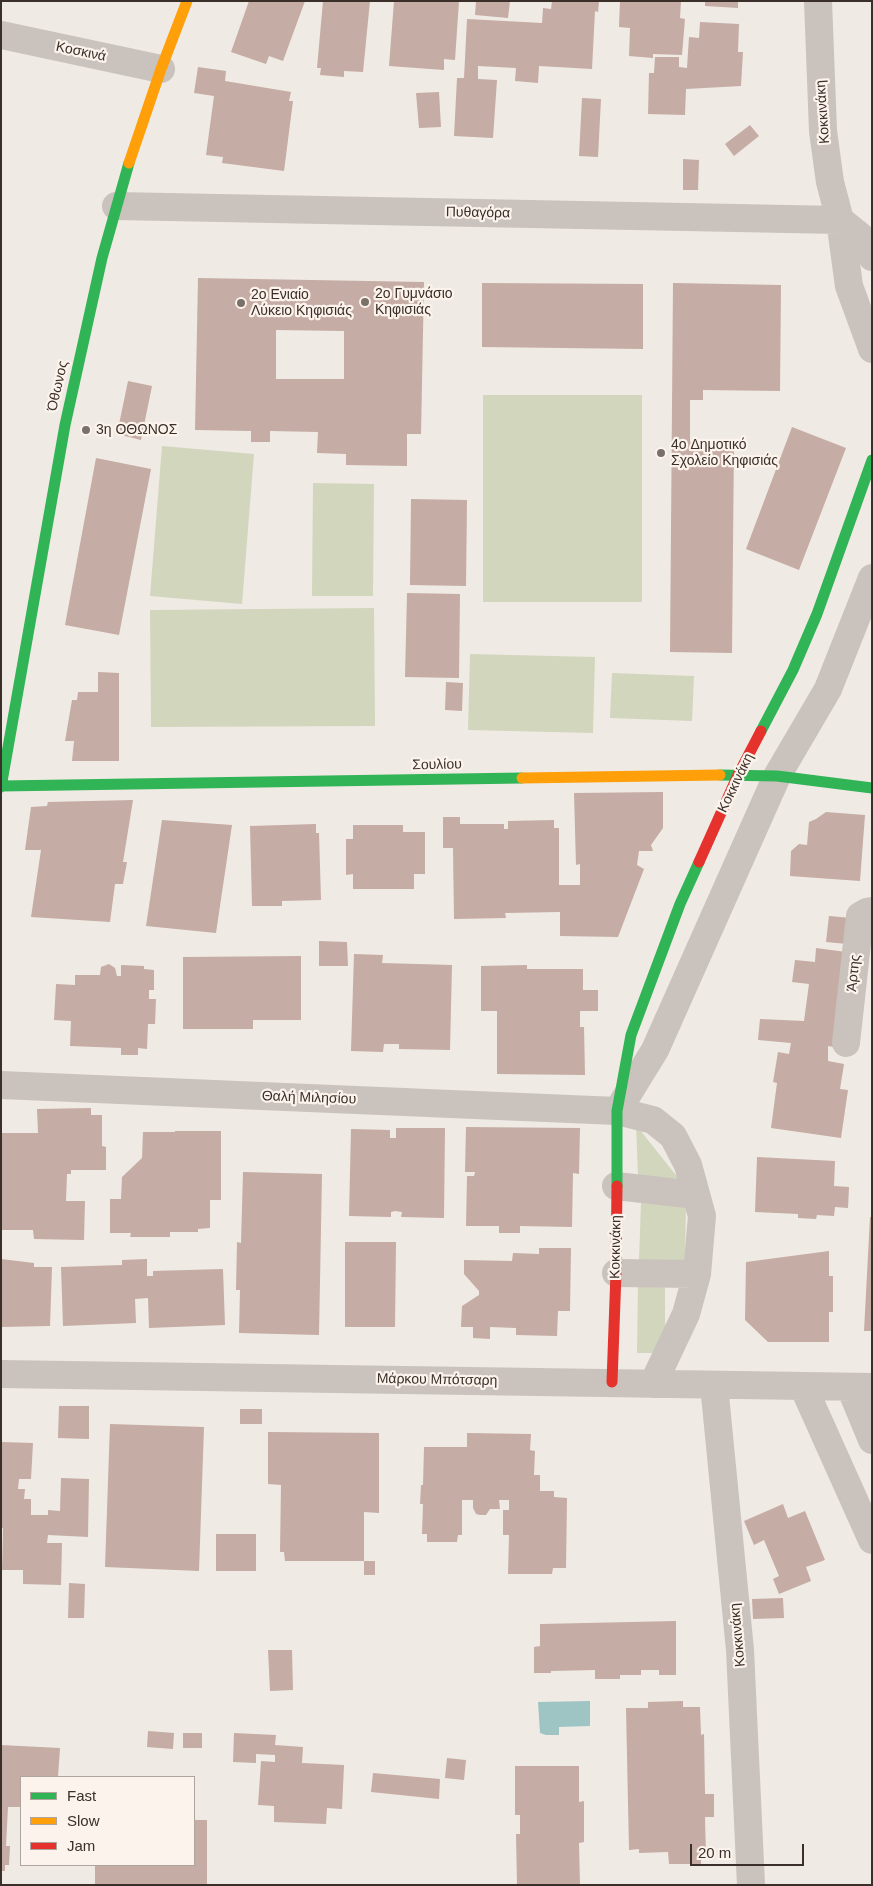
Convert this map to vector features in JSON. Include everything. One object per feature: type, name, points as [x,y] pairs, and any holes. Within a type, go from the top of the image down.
[{"type":"street","name":"Όθωνος","points":[[1,787],[4,748],[64,425],[102,258],[116,206],[161,69],[187,1]]},
{"type":"street","name":"Κοκκινάκη","points":[[818,1],[823,131],[830,182],[840,220],[849,286],[872,349]]},
{"type":"street","name":"Κοσκινά","points":[[1,36],[161,69]]},
{"type":"street","name":"Πυθαγόρα","points":[[116,206],[840,220]]},
{"type":"street","points":[[840,220],[861,237],[872,256]]},
{"type":"street","name":"Κοκκινάκη","points":[[612,1382],[616,1274],[617,1111],[631,1035],[680,904],[738,775],[793,670],[817,614],[872,460]]},
{"type":"street","points":[[617,1111],[655,1050],[777,776],[828,689],[872,578]]},
{"type":"street","name":"Σουλίου","points":[[1,787],[738,775],[777,776],[872,788]]},
{"type":"street","name":"Άρτης","points":[[846,1043],[860,916],[872,911]]},
{"type":"street","name":"Θαλή Μιλησίου","points":[[1,1085],[617,1111],[653,1120],[673,1136],[688,1165],[702,1216],[697,1274],[686,1314],[653,1384]]},
{"type":"street","points":[[616,1186],[696,1195]]},
{"type":"street","points":[[616,1274],[697,1274]]},
{"type":"street","name":"Μάρκου Μπότσαρη","points":[[1,1374],[861,1387]]},
{"type":"street","name":"Κοκκινάκη","points":[[714,1385],[740,1650],[751,1885]]},
{"type":"street","points":[[802,1386],[872,1540]]},
{"type":"street","points":[[861,1387],[872,1440]]},
{"type":"green space","points":[[483,395],[642,395],[642,602],[483,602]]},
{"type":"green space","points":[[162,446],[254,454],[242,604],[150,596]]},
{"type":"green space","points":[[313,483],[374,484],[373,596],[312,596]]},
{"type":"green space","points":[[374,608],[375,726],[151,727],[150,610]]},
{"type":"green space","points":[[470,654],[595,657],[593,733],[468,730]]},
{"type":"green space","points":[[612,673],[694,676],[692,721],[610,718]]},
{"type":"green space","points":[[636,1125],[679,1179],[638,1176]]},
{"type":"green space","points":[[641,1203],[686,1204],[685,1261],[639,1260]]},
{"type":"green space","points":[[638,1284],[665,1284],[665,1353],[637,1353]]},
{"type":"water","points":[[590,1701],[590,1726],[559,1727],[559,1735],[540,1733],[538,1702]]},
{"type":"building","points":[[249,1],[305,1],[283,61],[269,56],[266,64],[231,52]]},
{"type":"building","points":[[323,1],[370,1],[363,72],[344,71],[344,77],[320,75],[321,68],[317,68]]},
{"type":"building","points":[[394,1],[459,1],[455,60],[444,59],[444,70],[389,66]]},
{"type":"building","points":[[476,1],[510,1],[508,18],[475,15]]},
{"type":"building","points":[[552,1],[599,1],[598,12],[595,11],[592,69],[539,66],[538,83],[515,81],[516,68],[478,66],[478,79],[497,80],[493,138],[454,136],[457,78],[464,78],[467,19],[542,23],[543,8],[551,9]]},
{"type":"building","points":[[620,1],[681,1],[680,18],[685,19],[682,55],[653,54],[653,58],[629,56],[630,28],[619,27]]},
{"type":"building","points":[[705,1],[738,1],[738,8],[705,6]]},
{"type":"building","points":[[700,22],[739,24],[738,52],[743,52],[741,86],[686,89],[685,115],[648,114],[649,73],[654,73],[655,57],[679,57],[679,67],[687,68],[689,37],[699,38]]},
{"type":"building","points":[[198,67],[226,71],[225,81],[291,92],[289,101],[293,101],[284,171],[222,163],[223,157],[206,155],[214,96],[194,93]]},
{"type":"building","points":[[439,92],[441,127],[419,128],[416,93]]},
{"type":"building","points":[[582,98],[601,99],[598,157],[579,156]]},
{"type":"building","points":[[750,125],[759,136],[734,156],[725,144]]},
{"type":"building","points":[[683,159],[699,160],[698,190],[683,190]]},
{"type":"building","points":[[198,278],[424,282],[421,434],[407,434],[407,466],[346,465],[346,454],[317,453],[318,432],[270,431],[270,442],[251,442],[251,431],[195,430]],"holes":[[[276,330],[344,331],[344,379],[276,379]]]},
{"type":"building","points":[[482,283],[643,284],[643,349],[482,347]]},
{"type":"building","points":[[673,283],[781,285],[780,391],[703,390],[703,400],[690,400],[690,442],[734,442],[732,653],[670,652]]},
{"type":"building","points":[[128,381],[152,386],[141,440],[117,434]]},
{"type":"building","points":[[792,427],[846,448],[799,570],[746,549]]},
{"type":"building","points":[[96,458],[151,469],[119,635],[65,625]]},
{"type":"building","points":[[411,499],[467,500],[466,586],[410,585]]},
{"type":"building","points":[[407,593],[460,594],[459,678],[405,677]]},
{"type":"building","points":[[98,672],[119,673],[119,761],[72,761],[74,741],[65,741],[72,700],[77,700],[78,692],[98,692]]},
{"type":"building","points":[[446,682],[463,683],[462,711],[445,710]]},
{"type":"building","points":[[663,792],[663,828],[651,845],[653,851],[639,851],[637,865],[644,869],[618,937],[560,936],[560,912],[505,913],[506,918],[454,919],[453,848],[443,848],[443,817],[460,817],[460,824],[504,824],[504,829],[508,829],[508,821],[554,820],[554,828],[559,828],[559,885],[580,885],[580,864],[576,865],[574,793]]},
{"type":"building","points":[[133,800],[123,862],[127,862],[123,884],[115,884],[110,922],[31,917],[41,850],[25,850],[31,807],[47,806],[48,802]]},
{"type":"building","points":[[826,812],[865,815],[860,881],[790,876],[791,851],[799,844],[807,845],[809,822]]},
{"type":"building","points":[[162,820],[232,825],[216,933],[146,926]]},
{"type":"building","points":[[316,824],[316,833],[319,833],[321,900],[282,901],[282,906],[252,906],[250,826]]},
{"type":"building","points":[[353,825],[403,825],[403,832],[425,832],[425,874],[414,874],[414,889],[353,889],[353,874],[346,875],[346,839],[353,839]]},
{"type":"building","points":[[829,916],[851,918],[847,944],[826,942]]},
{"type":"building","points":[[319,941],[347,942],[348,966],[319,966]]},
{"type":"building","points":[[816,948],[846,952],[834,1047],[828,1046],[828,1061],[844,1064],[840,1089],[848,1090],[841,1138],[771,1128],[777,1083],[773,1082],[778,1052],[789,1054],[791,1043],[758,1040],[760,1019],[804,1021],[809,984],[792,982],[795,960],[815,962]]},
{"type":"building","points":[[354,954],[383,955],[382,963],[452,965],[450,1050],[399,1049],[399,1044],[384,1044],[383,1052],[351,1051]]},
{"type":"building","points":[[301,956],[301,1020],[253,1020],[253,1029],[183,1029],[183,957]]},
{"type":"building","points":[[109,964],[115,968],[117,976],[121,976],[121,965],[144,966],[144,969],[154,970],[154,990],[149,990],[149,999],[156,999],[155,1024],[148,1024],[147,1049],[138,1048],[138,1055],[121,1055],[121,1048],[70,1046],[71,1021],[54,1020],[56,984],[75,985],[75,975],[100,975],[101,967]]},
{"type":"building","points":[[527,965],[527,969],[583,969],[583,990],[598,990],[598,1011],[580,1011],[580,1027],[584,1027],[585,1075],[497,1074],[497,1011],[481,1011],[481,966]]},
{"type":"building","points":[[91,1108],[91,1115],[102,1115],[102,1146],[106,1147],[106,1170],[71,1170],[71,1174],[67,1174],[66,1201],[85,1201],[84,1240],[34,1239],[33,1230],[1,1230],[1,1133],[38,1133],[37,1109]]},
{"type":"building","points":[[466,1127],[580,1128],[579,1174],[573,1173],[572,1227],[520,1226],[520,1233],[499,1233],[499,1226],[466,1226],[467,1176],[474,1176],[475,1172],[465,1172]]},
{"type":"building","points":[[396,1128],[445,1128],[444,1218],[401,1217],[402,1212],[395,1211],[391,1212],[391,1217],[349,1216],[351,1129],[390,1130],[390,1138],[396,1138]]},
{"type":"building","points":[[221,1131],[221,1200],[210,1200],[210,1228],[198,1229],[198,1232],[170,1232],[170,1237],[130,1237],[131,1233],[110,1233],[110,1199],[121,1199],[122,1177],[142,1158],[143,1132]]},
{"type":"building","points":[[757,1157],[835,1161],[834,1186],[849,1187],[848,1208],[835,1207],[834,1216],[817,1215],[816,1219],[798,1218],[798,1214],[755,1212]]},
{"type":"building","points":[[243,1172],[322,1174],[319,1335],[239,1333],[240,1290],[236,1290],[237,1242],[241,1243]]},
{"type":"building","points":[[870,1217],[872,1217],[872,1331],[864,1331]]},
{"type":"building","points":[[345,1242],[396,1242],[395,1327],[345,1327]]},
{"type":"building","points":[[539,1248],[571,1248],[570,1311],[558,1311],[557,1336],[516,1335],[516,1328],[490,1327],[490,1339],[473,1338],[473,1327],[461,1327],[462,1306],[479,1295],[479,1291],[464,1274],[464,1260],[512,1261],[513,1253],[539,1254]]},
{"type":"building","points":[[829,1251],[829,1276],[833,1276],[833,1312],[829,1312],[829,1342],[768,1342],[745,1320],[746,1262]]},
{"type":"building","points":[[1,1259],[34,1263],[34,1267],[52,1267],[50,1326],[1,1327]]},
{"type":"building","points":[[147,1259],[147,1276],[153,1276],[153,1271],[223,1269],[225,1325],[149,1328],[148,1298],[135,1299],[136,1323],[63,1326],[61,1267],[122,1265],[122,1260]]},
{"type":"building","points":[[59,1406],[89,1406],[89,1439],[58,1438]]},
{"type":"building","points":[[240,1409],[262,1409],[262,1424],[240,1424]]},
{"type":"building","points":[[110,1424],[204,1427],[199,1571],[105,1567]]},
{"type":"building","points":[[268,1432],[379,1433],[379,1513],[364,1512],[364,1561],[285,1561],[284,1552],[280,1552],[281,1485],[268,1484]]},
{"type":"building","points":[[467,1433],[531,1434],[530,1450],[535,1451],[534,1475],[540,1475],[540,1491],[554,1491],[554,1497],[567,1498],[566,1568],[553,1568],[552,1574],[508,1574],[509,1535],[503,1535],[503,1510],[509,1510],[509,1500],[499,1500],[500,1509],[490,1509],[486,1515],[480,1515],[476,1514],[473,1508],[473,1500],[462,1500],[462,1535],[458,1535],[457,1542],[427,1542],[427,1534],[422,1534],[423,1504],[420,1504],[421,1485],[423,1485],[424,1447],[467,1447]]},
{"type":"building","points":[[1,1442],[33,1443],[31,1479],[19,1479],[18,1489],[25,1489],[24,1499],[31,1499],[31,1515],[48,1515],[48,1510],[60,1511],[61,1478],[89,1479],[88,1537],[48,1535],[47,1543],[62,1543],[61,1585],[23,1584],[23,1570],[2,1570]]},
{"type":"building","points":[[783,1504],[788,1518],[805,1511],[825,1560],[806,1567],[811,1581],[779,1594],[773,1579],[779,1576],[764,1540],[754,1545],[744,1521]]},
{"type":"building","points":[[216,1534],[256,1534],[256,1571],[216,1571]]},
{"type":"building","points":[[364,1561],[375,1561],[375,1575],[364,1575]]},
{"type":"building","points":[[69,1583],[85,1584],[84,1618],[68,1618]]},
{"type":"building","points":[[783,1598],[784,1618],[753,1619],[752,1599]]},
{"type":"building","points":[[676,1621],[676,1675],[659,1675],[659,1670],[641,1670],[641,1675],[620,1675],[620,1679],[595,1679],[595,1670],[534,1673],[534,1647],[540,1646],[540,1624]]},
{"type":"building","points":[[268,1650],[292,1650],[293,1690],[270,1691]]},
{"type":"building","points":[[683,1701],[683,1707],[700,1707],[701,1735],[704,1734],[705,1794],[714,1794],[714,1817],[705,1817],[706,1858],[701,1858],[701,1864],[669,1864],[668,1852],[639,1853],[639,1849],[629,1850],[626,1708],[648,1708],[648,1702]]},
{"type":"building","points":[[148,1731],[174,1733],[173,1749],[147,1747]]},
{"type":"building","points":[[183,1733],[202,1733],[202,1748],[183,1748]]},
{"type":"building","points":[[234,1733],[276,1735],[275,1745],[303,1747],[302,1763],[344,1765],[342,1809],[327,1808],[326,1824],[274,1822],[274,1806],[258,1805],[261,1761],[275,1762],[275,1755],[256,1754],[256,1763],[233,1762]]},
{"type":"building","points":[[1,1745],[60,1748],[58,1776],[20,1776],[20,1807],[8,1807],[6,1846],[10,1846],[9,1865],[5,1865],[5,1871],[1,1871]]},
{"type":"building","points":[[447,1758],[466,1760],[464,1780],[445,1778]]},
{"type":"building","points":[[515,1766],[579,1766],[579,1802],[584,1801],[584,1842],[579,1843],[580,1885],[517,1885],[516,1834],[520,1834],[520,1815],[515,1815]]},
{"type":"building","points":[[373,1773],[440,1779],[439,1799],[371,1792]]},
{"type":"building","points":[[195,1820],[207,1820],[207,1885],[95,1885],[95,1866],[195,1866]]},
{"type":"traffic: fast","points":[[1,787],[65,425],[102,258],[129,163]]},
{"type":"traffic: fast","points":[[761,731],[793,670],[817,614],[872,460]]},
{"type":"traffic: fast","points":[[720,775],[777,776],[872,788]]},
{"type":"traffic: fast","points":[[1,786],[522,778]]},
{"type":"traffic: fast","points":[[617,1186],[617,1111],[631,1035],[680,904],[699,862]]},
{"type":"traffic: slow","points":[[129,163],[161,69],[187,1]]},
{"type":"traffic: slow","points":[[522,778],[720,775]]},
{"type":"traffic: jam","points":[[699,862],[738,775],[761,731]]},
{"type":"traffic: jam","points":[[612,1382],[617,1186]]},
{"type":"place","name":"2ο Γυμνάσιο Κηφισιάς","points":[[365,302]]},
{"type":"place","name":"2ο Ενιαίο Λύκειο Κηφισιάς","points":[[241,303]]},
{"type":"place","name":"3η ΟΘΩΝΟΣ","points":[[86,430]]},
{"type":"place","name":"4ο Δημοτικό Σχολείο Κηφισιάς","points":[[661,453]]}]
